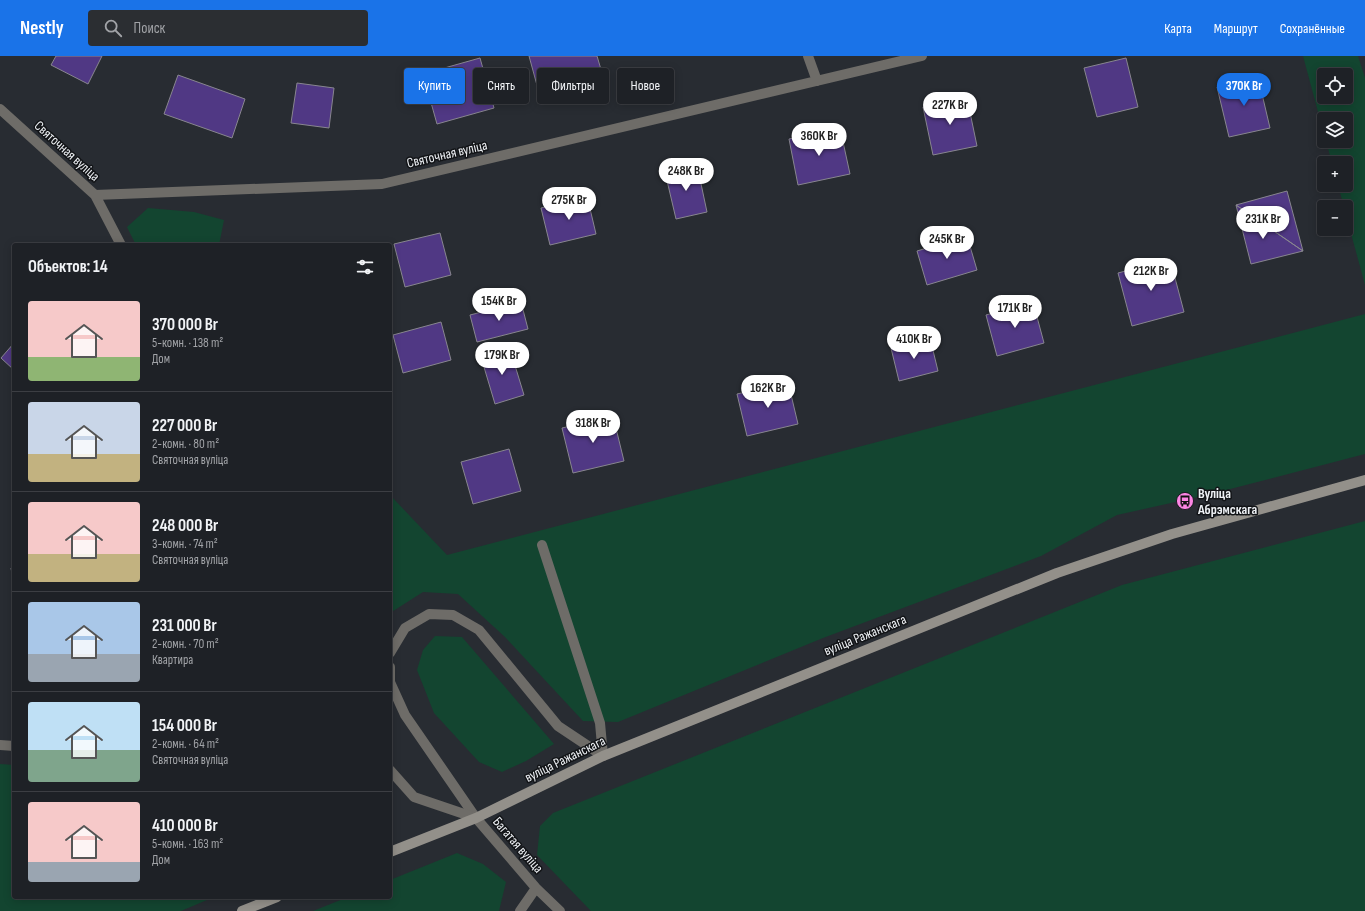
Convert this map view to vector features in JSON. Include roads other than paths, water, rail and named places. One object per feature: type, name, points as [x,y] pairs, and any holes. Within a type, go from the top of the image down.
[{"type":"street","points":[[808,56],[816,82]]},
{"type":"street","name":"Святочная вуліца","points":[[0,109],[95,195],[382,184],[922,56]]},
{"type":"street","points":[[95,195],[120,243]]},
{"type":"street","name":"вуліца Ражанскага","points":[[392,851],[476,818],[603,756],[1057,573],[1172,534],[1365,480]]},
{"type":"street","points":[[542,545],[600,723],[603,756]]},
{"type":"street","points":[[392,650],[405,628],[429,614],[453,615],[479,630],[558,726],[603,756]]},
{"type":"street","points":[[392,686],[405,715],[476,818]]},
{"type":"street","points":[[0,746],[12,746]]},
{"type":"street","name":"Багатая вуліца","points":[[392,772],[414,798],[476,818],[536,888],[560,911]]},
{"type":"street","points":[[520,911],[536,888]]},
{"type":"street","points":[[242,911],[272,899]]},
{"type":"place","name":"Вуліца Абрэмскага","points":[[1185,501]]}]
